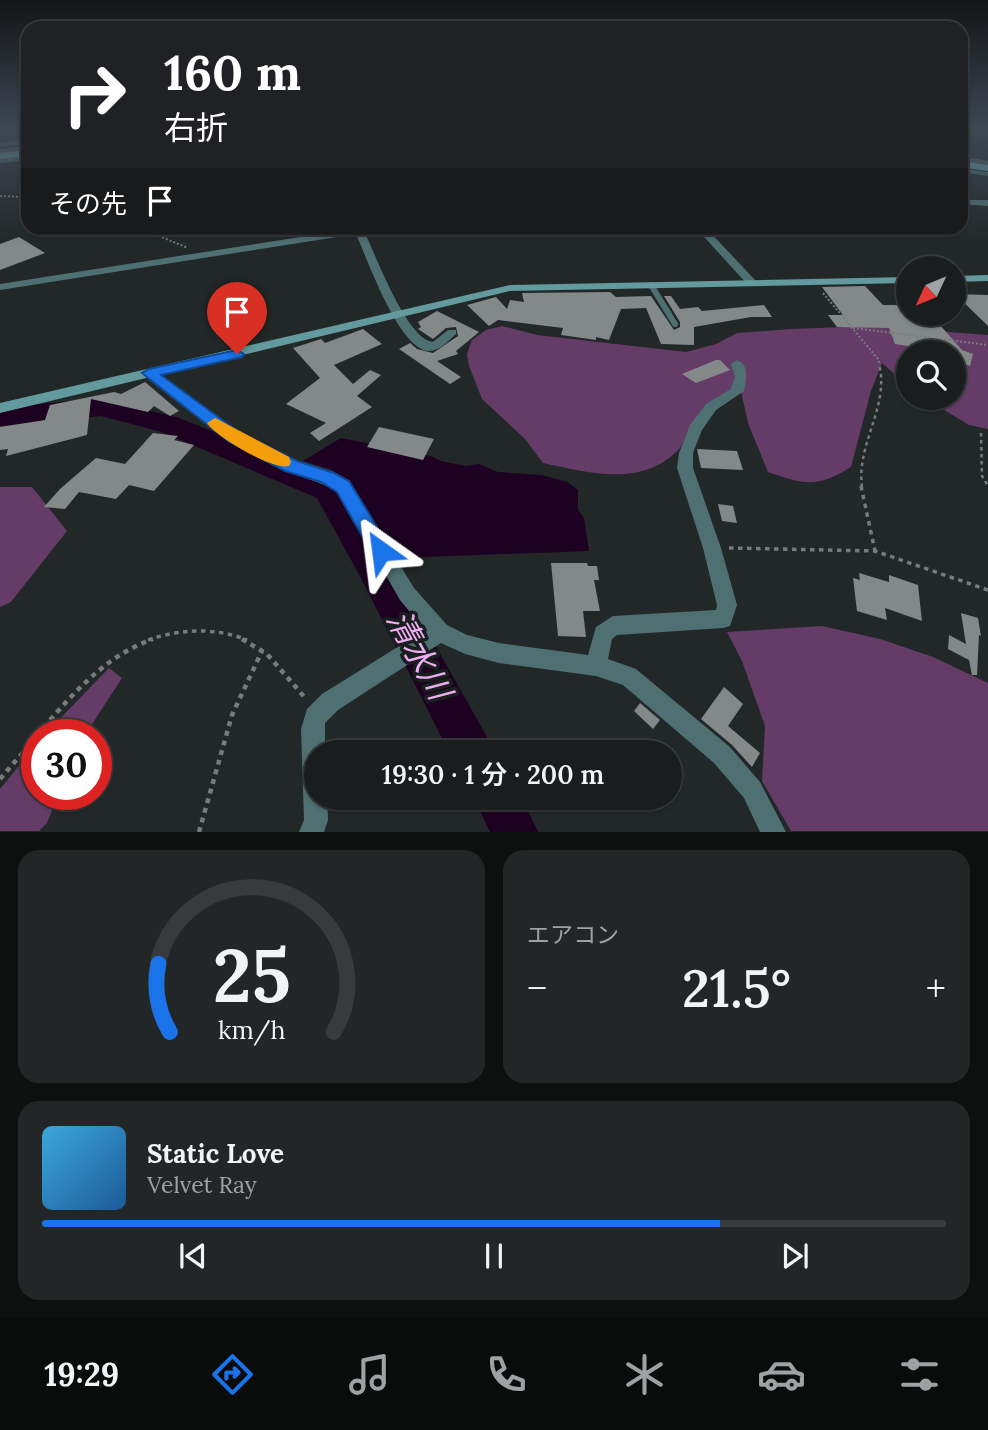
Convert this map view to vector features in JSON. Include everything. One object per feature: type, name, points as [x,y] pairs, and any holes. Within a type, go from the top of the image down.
[{"type":"street","points":[[968,171],[988,174]]},
{"type":"street","points":[[968,202],[988,203]]},
{"type":"street","points":[[0,287],[328,235]]},
{"type":"street","points":[[361,235],[397,313],[412,335],[429,347],[438,345],[452,332]]},
{"type":"street","points":[[707,235],[752,283]]},
{"type":"street","points":[[966,279],[988,278]]},
{"type":"street","points":[[0,408],[510,288],[896,280]]},
{"type":"street","points":[[596,666],[603,634],[613,626],[723,619],[727,605],[712,548],[685,468],[686,453],[695,429],[711,407],[737,391],[741,376],[737,364]]},
{"type":"street","points":[[149,373],[234,437],[291,466],[328,477],[343,486],[407,594],[440,632],[465,644],[499,653],[596,666],[629,676],[722,755],[752,790],[774,831]]},
{"type":"street","points":[[311,831],[316,820],[312,729],[315,717],[330,702],[440,632]]},
{"type":"lane","points":[[651,285],[675,324]]},
{"type":"path","points":[[0,196],[21,197]]},
{"type":"path","points":[[156,235],[203,255]]},
{"type":"path","points":[[813,281],[878,359],[883,369],[877,409],[860,468],[875,551]]},
{"type":"path","points":[[853,328],[884,330],[937,341],[988,345]]},
{"type":"path","points":[[981,433],[982,476],[988,486]]},
{"type":"path","points":[[712,548],[875,551],[988,590]]},
{"type":"path","points":[[52,719],[87,680],[123,652],[153,639],[191,632],[222,632],[252,643],[279,665],[320,712]]},
{"type":"path","points":[[199,831],[232,718],[248,673],[262,652]]},
{"type":"path","points":[[0,779],[21,754]]},
{"type":"shaded area","points":[[502,326],[537,335],[686,352],[716,344],[737,333],[791,329],[870,326],[988,335],[988,429],[969,425],[944,410],[966,410],[966,340],[896,340],[896,375],[882,363],[871,391],[851,467],[829,478],[802,482],[768,472],[748,423],[741,391],[696,420],[680,448],[666,461],[650,469],[615,474],[561,467],[543,463],[525,439],[482,399],[467,354],[472,340],[486,330]]},
{"type":"shaded area","points":[[341,438],[431,456],[465,466],[479,464],[498,472],[542,475],[567,482],[578,490],[578,510],[584,518],[589,551],[396,558],[349,482],[332,470],[303,461]]},
{"type":"shaded area","points":[[0,487],[32,487],[67,531],[11,602],[0,607]]},
{"type":"shaded area","points":[[822,626],[880,639],[933,657],[988,683],[988,831],[791,831],[762,781],[765,726],[742,661],[727,632]]},
{"type":"shaded area","points":[[109,668],[122,678],[95,719],[60,719]]},
{"type":"shaded area","points":[[21,763],[21,810],[52,810],[47,823],[39,831],[0,831],[0,789]]},
{"type":"building","points":[[19,237],[45,253],[0,270],[0,244]]},
{"type":"building","points":[[865,286],[883,305],[896,305],[896,326],[941,326],[953,340],[896,340],[896,344],[889,328],[837,327],[828,315],[843,315],[822,287]]},
{"type":"building","points":[[610,292],[616,297],[651,296],[674,330],[680,327],[680,322],[664,296],[671,296],[680,309],[698,307],[702,311],[764,305],[772,317],[751,317],[694,327],[694,345],[661,344],[646,308],[621,309],[609,340],[596,337],[596,340],[561,335],[563,328],[498,320],[489,326],[467,305],[496,297],[507,309],[510,300],[524,302],[522,293]]},
{"type":"building","points":[[966,294],[988,295],[988,326],[966,305]]},
{"type":"building","points":[[437,311],[479,332],[456,351],[458,354],[437,361],[461,377],[450,384],[399,349],[410,343],[417,349],[433,353],[458,336],[456,327],[446,328],[433,339],[418,329],[421,327],[418,322]]},
{"type":"building","points":[[363,329],[382,344],[334,365],[353,384],[370,370],[381,375],[357,396],[372,407],[319,441],[310,433],[326,423],[286,404],[320,378],[293,348],[321,339],[325,343]]},
{"type":"building","points":[[966,351],[973,354],[970,366],[966,364]]},
{"type":"building","points":[[720,360],[730,370],[696,383],[682,374]]},
{"type":"building","points":[[145,382],[179,411],[170,416],[154,406],[148,412],[91,399],[87,435],[6,456],[8,449],[0,450],[0,427],[45,420],[50,405],[114,392],[121,394]]},
{"type":"building","points":[[379,427],[434,439],[423,460],[367,447]]},
{"type":"building","points":[[153,433],[178,436],[174,440],[194,445],[154,491],[129,485],[116,499],[79,492],[65,509],[44,507],[60,489],[96,458],[125,464]]},
{"type":"building","points":[[697,449],[737,451],[743,470],[701,468]]},
{"type":"building","points":[[718,504],[733,506],[737,523],[722,521]]},
{"type":"building","points":[[551,563],[587,563],[588,566],[597,566],[599,580],[594,580],[600,611],[583,611],[586,637],[558,636]]},
{"type":"building","points":[[859,573],[889,582],[889,575],[918,585],[922,621],[885,608],[887,620],[857,611],[853,578],[860,580]]},
{"type":"building","points":[[961,613],[978,618],[981,636],[979,635],[977,675],[972,675],[969,660],[948,649],[949,635],[966,644]]},
{"type":"building","points":[[724,687],[743,704],[728,726],[760,753],[752,767],[732,745],[701,719]]},
{"type":"building","points":[[640,703],[660,720],[653,729],[634,711]]},
{"type":"waterway","name":"清水川","points":[[0,417],[101,407],[170,425],[328,490],[373,567],[466,740]]},
{"type":"waterway","name":"清水川","points":[[503,810],[515,832]]},
{"type":"slow traffic","points":[[215,423],[234,437],[283,462]]},
{"type":"route","points":[[237,354],[149,373],[234,437],[291,466],[328,477],[343,486],[381,551]]}]
